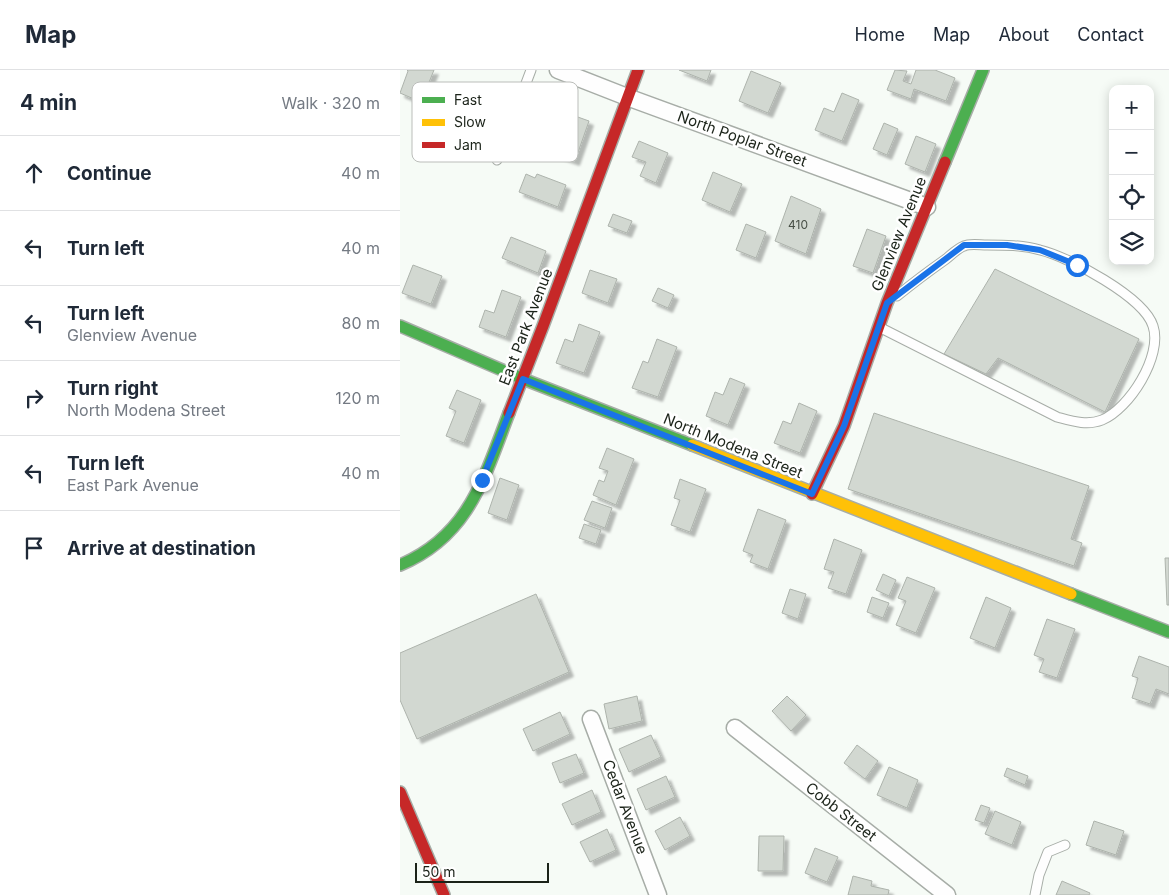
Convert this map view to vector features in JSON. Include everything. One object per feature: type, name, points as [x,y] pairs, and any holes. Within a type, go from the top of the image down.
[{"type":"street","name":"North Poplar Street","points":[[558,70],[927,206]]},
{"type":"street","name":"East Park Avenue","points":[[400,565],[432,549],[453,529],[469,505],[482,480],[523,379],[638,70]]},
{"type":"street","name":"Glenview Avenue","points":[[812,494],[844,426],[887,303],[982,70]]},
{"type":"street","name":"North Modena Street","points":[[400,326],[523,379],[812,494],[1169,632]]},
{"type":"street","name":"Cedar Avenue","points":[[591,719],[658,895]]},
{"type":"street","name":"Cobb Street","points":[[735,728],[947,895]]},
{"type":"street","points":[[400,792],[444,895]]},
{"type":"lane","points":[[526,82],[531,70]]},
{"type":"lane","points":[[878,327],[1057,417],[1082,423],[1102,420],[1126,404],[1150,362],[1156,340],[1148,314],[1132,298],[1077,265],[1040,250],[1007,245],[964,245],[887,303]]},
{"type":"lane","points":[[1035,895],[1039,875],[1048,852],[1065,845]]},
{"type":"building","points":[[434,70],[429,82],[412,82],[412,98],[400,93],[408,71]]},
{"type":"building","points":[[679,70],[711,70],[707,81]]},
{"type":"building","points":[[895,70],[907,71],[903,81],[911,84],[916,70],[935,70],[955,78],[946,101],[914,89],[911,99],[887,90]]},
{"type":"building","points":[[751,71],[781,83],[768,113],[739,101]]},
{"type":"building","points":[[842,93],[859,100],[842,141],[815,130],[824,108],[834,112]]},
{"type":"building","points":[[578,117],[589,121],[578,152]]},
{"type":"building","points":[[884,123],[898,129],[887,155],[873,149]]},
{"type":"building","points":[[916,136],[936,144],[925,172],[905,164]]},
{"type":"building","points":[[639,141],[668,153],[656,183],[640,176],[646,162],[632,157]]},
{"type":"building","points":[[713,172],[742,184],[730,212],[702,200]]},
{"type":"building","points":[[526,174],[535,178],[537,174],[566,185],[558,207],[519,192]]},
{"type":"building","points":[[791,196],[821,209],[806,254],[775,241]]},
{"type":"building","points":[[613,214],[632,221],[627,233],[608,226]]},
{"type":"building","points":[[746,224],[766,232],[756,258],[736,250]]},
{"type":"building","points":[[867,229],[886,236],[873,273],[853,266]]},
{"type":"building","points":[[511,237],[546,251],[538,273],[502,258]]},
{"type":"building","points":[[413,265],[442,276],[431,304],[402,293]]},
{"type":"building","points":[[995,269],[1139,339],[1105,412],[998,358],[986,374],[944,354]]},
{"type":"building","points":[[590,270],[617,279],[608,303],[582,293]]},
{"type":"building","points":[[658,288],[674,295],[668,308],[652,301]]},
{"type":"building","points":[[502,290],[521,297],[506,337],[479,327],[485,310],[494,313]]},
{"type":"building","points":[[579,324],[600,332],[584,373],[556,363],[565,339],[573,342]]},
{"type":"building","points":[[657,339],[677,347],[658,397],[632,388],[643,361],[648,363]]},
{"type":"building","points":[[730,378],[745,384],[728,425],[706,416],[715,392],[723,395]]},
{"type":"building","points":[[457,390],[481,400],[464,443],[446,436],[456,411],[449,408]]},
{"type":"building","points":[[799,403],[817,411],[800,453],[774,443],[783,421],[791,424]]},
{"type":"building","points":[[874,413],[1089,486],[1071,539],[1082,543],[1074,566],[848,489]]},
{"type":"building","points":[[607,448],[634,459],[616,505],[593,495],[599,480],[604,482],[608,471],[599,468]]},
{"type":"building","points":[[500,478],[519,485],[507,520],[488,513]]},
{"type":"building","points":[[680,479],[706,489],[690,532],[671,525],[680,500],[674,498]]},
{"type":"building","points":[[592,501],[612,508],[605,528],[584,520]]},
{"type":"building","points":[[758,509],[786,520],[768,569],[750,562],[753,555],[743,551]]},
{"type":"building","points":[[584,524],[601,530],[596,544],[579,538]]},
{"type":"building","points":[[834,539],[862,550],[846,594],[828,588],[834,572],[824,569]]},
{"type":"building","points":[[1165,558],[1169,558],[1169,605],[1167,605]]},
{"type":"building","points":[[883,574],[896,580],[889,596],[876,590]]},
{"type":"building","points":[[907,577],[935,588],[916,633],[896,625],[906,601],[898,598]]},
{"type":"building","points":[[790,589],[806,594],[798,619],[782,613]]},
{"type":"building","points":[[536,594],[569,672],[417,739],[400,700],[400,653]]},
{"type":"building","points":[[872,597],[889,603],[883,618],[867,612]]},
{"type":"building","points":[[986,597],[1011,608],[995,648],[970,638]]},
{"type":"building","points":[[1047,619],[1075,629],[1057,678],[1039,672],[1044,659],[1034,655]]},
{"type":"building","points":[[1139,656],[1169,667],[1169,694],[1156,689],[1150,704],[1132,698],[1138,678],[1132,676]]},
{"type":"building","points":[[637,696],[642,721],[609,729],[604,704]]},
{"type":"building","points":[[787,696],[806,715],[791,731],[772,711]]},
{"type":"building","points":[[560,712],[570,734],[533,751],[523,729]]},
{"type":"building","points":[[651,735],[661,757],[629,772],[619,749]]},
{"type":"building","points":[[857,745],[878,761],[865,779],[844,763]]},
{"type":"building","points":[[576,754],[584,773],[560,783],[552,763]]},
{"type":"building","points":[[889,767],[918,780],[907,808],[877,795]]},
{"type":"building","points":[[1007,768],[1028,776],[1025,785],[1004,776]]},
{"type":"building","points":[[666,776],[675,797],[646,810],[637,789]]},
{"type":"building","points":[[592,790],[601,812],[572,825],[562,804]]},
{"type":"building","points":[[981,805],[990,808],[984,823],[975,820]]},
{"type":"building","points":[[995,811],[1021,822],[1012,845],[985,834]]},
{"type":"building","points":[[680,817],[690,836],[665,850],[655,831]]},
{"type":"building","points":[[1094,821],[1124,831],[1116,855],[1086,845]]},
{"type":"building","points":[[607,829],[616,850],[590,862],[580,842]]},
{"type":"building","points":[[759,836],[784,836],[783,871],[758,871]]},
{"type":"building","points":[[815,848],[838,857],[827,882],[805,873]]},
{"type":"building","points":[[853,876],[872,881],[871,886],[889,890],[888,895],[848,895]]},
{"type":"building","points":[[1062,881],[1090,893],[1089,895],[1056,895]]},
{"type":"traffic: fast","points":[[945,162],[983,70]]},
{"type":"traffic: fast","points":[[400,326],[523,379],[692,445]]},
{"type":"traffic: fast","points":[[400,565],[423,553],[443,538],[458,521],[482,482],[509,413]]},
{"type":"traffic: fast","points":[[1071,594],[1169,632]]},
{"type":"traffic: slow","points":[[692,445],[1071,594]]},
{"type":"traffic: jam","points":[[509,413],[638,70]]},
{"type":"traffic: jam","points":[[812,494],[844,426],[887,303],[945,162]]},
{"type":"traffic: jam","points":[[400,792],[444,895]]},
{"type":"route","points":[[482,480],[523,379],[812,494],[844,426],[887,303],[964,245],[1007,245],[1040,250],[1077,265]]}]
